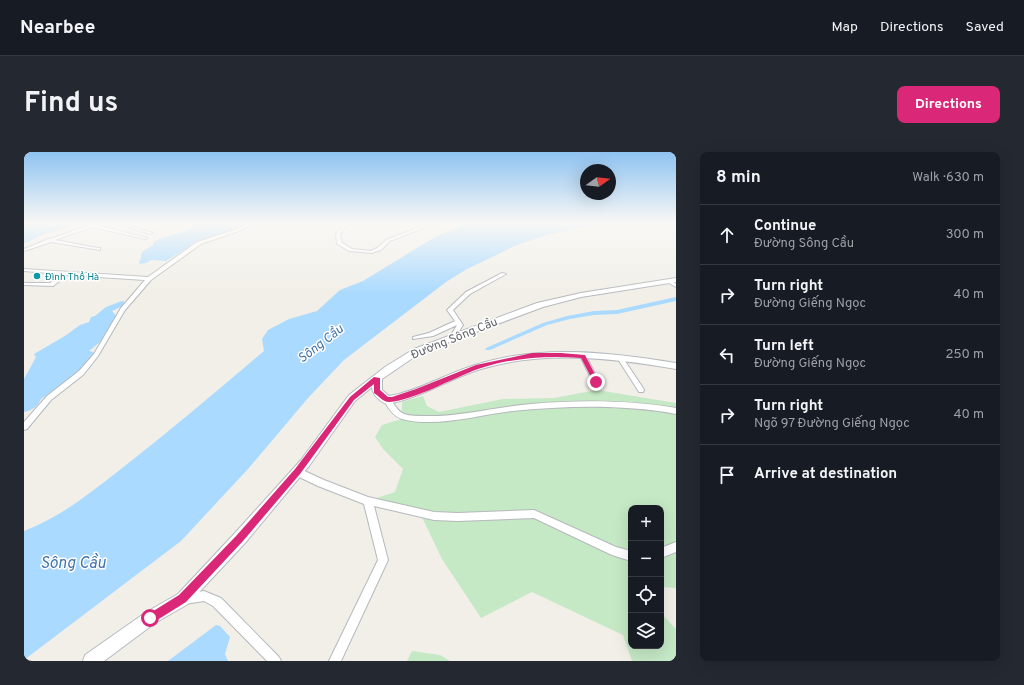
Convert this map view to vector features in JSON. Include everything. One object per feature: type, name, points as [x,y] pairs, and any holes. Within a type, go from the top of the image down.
[{"type":"main road","name":"Đường Sông Cầu","points":[[91,661],[150,618],[183,599],[240,538],[298,472],[352,398],[377,378],[417,351],[540,305],[581,295],[674,282]]},
{"type":"main road","points":[[377,378],[377,391],[387,400],[419,391],[478,367],[512,358],[532,355],[583,356],[676,366]]},
{"type":"street","points":[[86,247],[98,249]]},
{"type":"street","points":[[24,427],[48,398],[81,373],[96,355],[123,309],[149,279],[194,247]]},
{"type":"street","points":[[345,247],[351,250],[366,252],[379,249],[381,247]]},
{"type":"street","points":[[24,270],[149,279]]},
{"type":"street","points":[[24,284],[51,285],[66,273]]},
{"type":"street","points":[[453,337],[460,325],[450,310],[460,299],[474,289],[504,274]]},
{"type":"street","points":[[415,338],[431,335],[458,322]]},
{"type":"street","points":[[583,356],[596,382]]},
{"type":"street","points":[[621,359],[641,390]]},
{"type":"street","points":[[387,400],[398,414],[404,417],[428,420],[562,404],[643,406],[676,411]]},
{"type":"street","points":[[298,472],[321,483],[368,501],[444,517],[534,514],[615,552],[628,555]]},
{"type":"street","points":[[335,661],[383,560],[368,501]]},
{"type":"street","points":[[664,552],[676,547]]},
{"type":"street","points":[[183,599],[204,596],[217,602],[275,661]]},
{"type":"green space","points":[[597,390],[676,403],[676,588],[664,587],[664,505],[628,505],[628,649],[664,649],[664,616],[676,629],[676,661],[632,661],[623,635],[532,592],[481,618],[442,559],[419,511],[377,498],[395,492],[403,469],[383,449],[375,437],[382,425],[402,419],[402,402],[423,396],[427,406],[439,412],[503,399],[554,398]]},
{"type":"green space","points":[[412,651],[440,655],[450,661],[407,661]]},
{"type":"water","points":[[150,247],[189,247],[166,261],[151,260],[146,263],[139,264],[142,252]]},
{"type":"water","name":"Sông Cầu","points":[[419,247],[513,247],[467,269],[446,282],[344,360],[308,398],[248,469],[181,541],[24,660],[24,531],[50,519],[75,504],[175,426],[264,351],[262,339],[268,330],[289,319],[317,311],[340,290],[363,281]]},
{"type":"water","points":[[124,301],[123,306],[112,311],[116,316],[100,342],[89,351],[94,352],[78,373],[41,399],[34,408],[24,412],[24,379],[36,357],[34,354],[65,336],[80,325],[89,322],[91,317],[95,316],[106,307]]},
{"type":"water","points":[[216,625],[220,626],[230,637],[225,654],[228,661],[168,661]]},
{"type":"waterway","points":[[488,349],[545,324],[569,317],[594,313],[617,312],[676,299]]},
{"type":"place","name":"Đình Thổ Hà","points":[[37,276]]},
{"type":"route","points":[[150,618],[183,599],[240,538],[298,472],[352,398],[377,378],[375,385],[377,391],[387,400],[419,391],[478,367],[512,358],[532,355],[561,354],[583,356],[596,382]]}]
